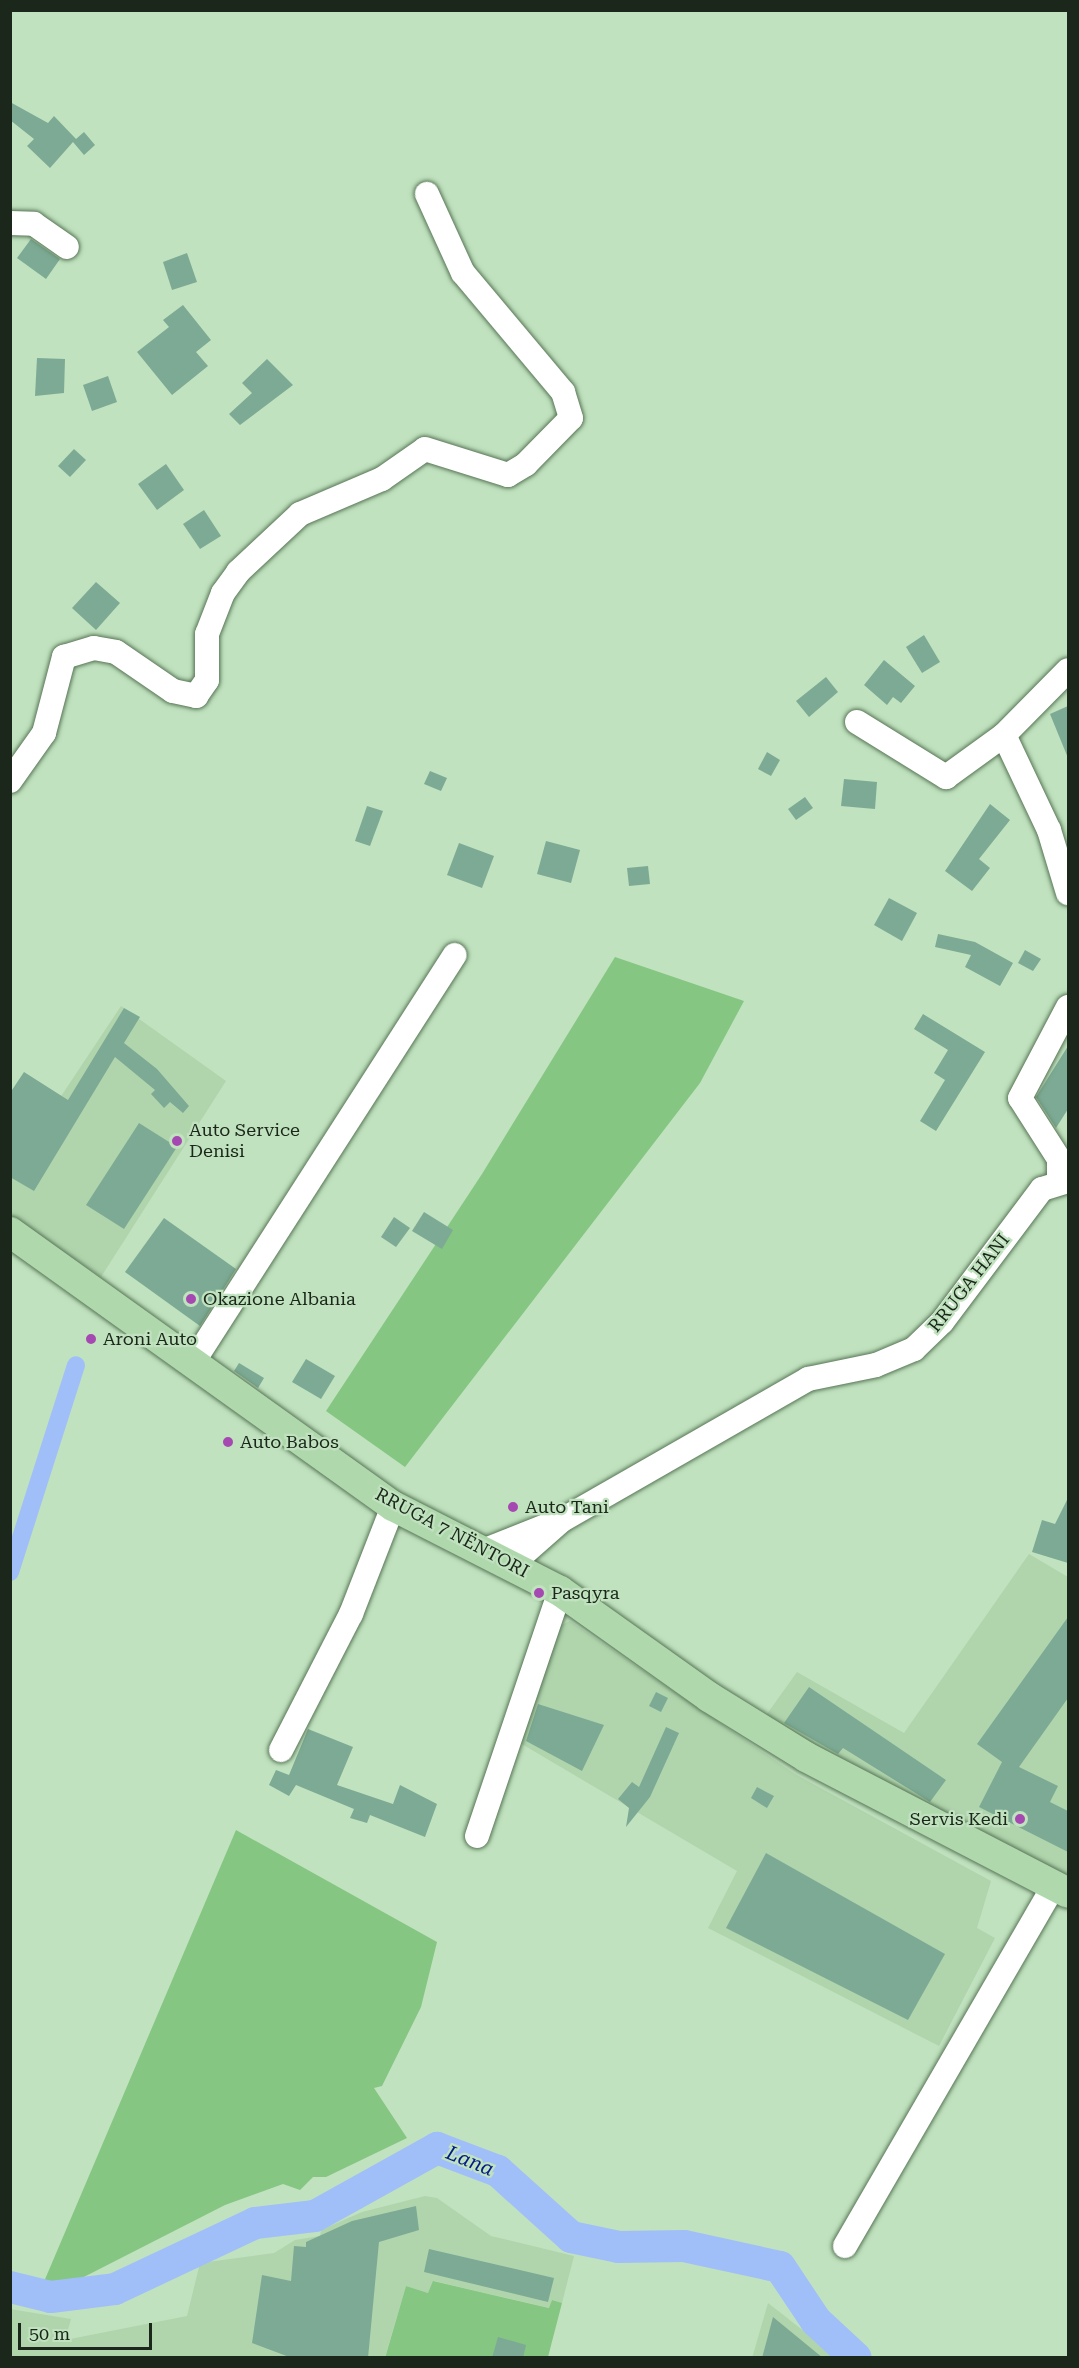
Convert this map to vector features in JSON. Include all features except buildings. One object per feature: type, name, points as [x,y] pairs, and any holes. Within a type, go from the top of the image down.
[{"type":"main road","name":"RRUGA 7 NËNTORI","points":[[10,1232],[393,1506],[560,1591],[746,1721],[1061,1889]]},
{"type":"street","points":[[10,780],[44,733],[64,657],[94,648],[117,651],[173,691],[196,696],[207,680],[207,634],[223,593],[238,572],[300,514],[382,479],[425,449],[508,475],[526,464],[571,418],[563,392],[463,273],[427,194]]},
{"type":"street","points":[[10,222],[34,224],[67,247]]},
{"type":"street","points":[[857,722],[946,777],[1004,735],[1068,670]]},
{"type":"street","points":[[1004,735],[1049,830],[1068,893]]},
{"type":"street","points":[[192,1364],[455,955]]},
{"type":"street","name":"RRUGA HANI","points":[[483,1551],[562,1520],[808,1379],[876,1365],[914,1349],[942,1322],[1029,1204],[1064,1180],[1059,1159],[1020,1098],[1068,1007]]},
{"type":"street","points":[[280,1750],[351,1614],[393,1506]]},
{"type":"street","name":"RRUGA HANI","points":[[511,1565],[562,1520]]},
{"type":"street","points":[[477,1836],[560,1591]]},
{"type":"street","points":[[845,2246],[1061,1889]]},
{"type":"shaded area","points":[[121,1006],[226,1081],[101,1277],[11,1216],[10,1173]]},
{"type":"shaded area","points":[[1029,1554],[1068,1577],[1068,1893],[757,1728],[797,1672],[904,1733]]},
{"type":"shaded area","points":[[570,1621],[795,1774],[991,1881],[977,1928],[995,1938],[939,2046],[708,1928],[737,1871],[520,1743],[559,1626]]},
{"type":"shaded area","points":[[425,2196],[437,2198],[491,2236],[574,2256],[562,2303],[552,2300],[550,2308],[434,2281],[428,2293],[406,2286],[385,2357],[11,2357],[10,2309],[71,2319],[65,2340],[187,2316],[200,2263],[274,2253],[295,2240],[320,2236],[321,2230],[362,2212]]},
{"type":"shaded area","points":[[768,2303],[837,2357],[752,2358]]},
{"type":"green space","points":[[615,957],[744,1001],[700,1083],[405,1467],[326,1411],[482,1174]]},
{"type":"green space","points":[[236,1830],[437,1942],[421,2007],[382,2086],[374,2088],[407,2138],[326,2177],[313,2177],[300,2190],[283,2184],[225,2205],[74,2282],[43,2284]]},
{"type":"green space","points":[[433,2281],[549,2308],[552,2300],[562,2303],[548,2357],[385,2358],[406,2286],[428,2293]]},
{"type":"waterway","points":[[10,1572],[76,1365]]},
{"type":"waterway","name":"Lana","points":[[10,2287],[51,2297],[115,2289],[255,2223],[315,2216],[437,2148],[498,2171],[571,2237],[619,2247],[684,2246],[780,2267],[816,2321],[856,2358]]},
{"type":"place","name":"Auto Service Denisi","points":[[177,1141]]},
{"type":"place","name":"Okazione Albania","points":[[191,1299]]},
{"type":"place","name":"Aroni Auto","points":[[91,1339]]},
{"type":"place","name":"Auto Babos","points":[[228,1442]]},
{"type":"place","name":"Auto Tani","points":[[513,1507]]},
{"type":"place","name":"Pasqyra","points":[[539,1593]]},
{"type":"place","name":"Servis Kedi","points":[[1020,1819]]}]
